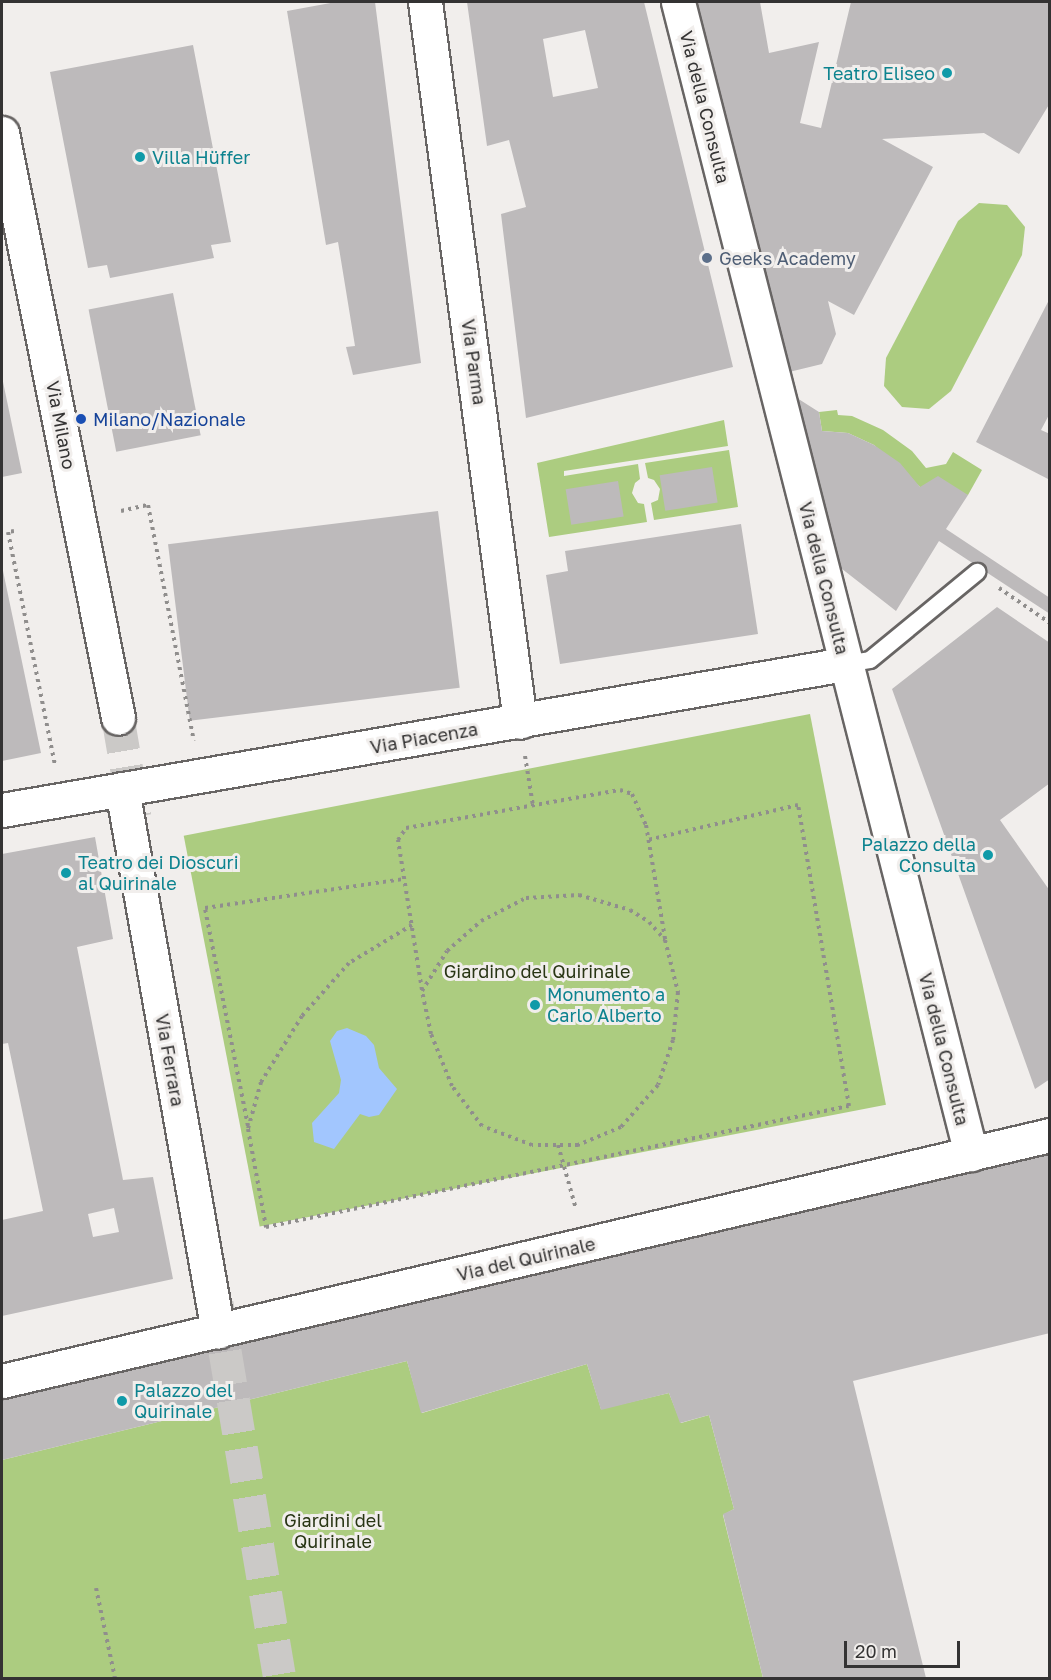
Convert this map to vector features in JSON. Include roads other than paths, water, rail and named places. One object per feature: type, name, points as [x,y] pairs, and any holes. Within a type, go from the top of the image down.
[{"type":"street","name":"Via Parma","points":[[425,2],[520,722]]},
{"type":"street","name":"Via della Consulta","points":[[678,2],[845,664],[924,964],[970,1155]]},
{"type":"street","name":"Via Milano","points":[[2,133],[118,718]]},
{"type":"street","name":"Via Piacenza","points":[[2,810],[845,664]]},
{"type":"street","name":"Via Ferrara","points":[[122,789],[218,1332]]},
{"type":"street","name":"Via del Quirinale","points":[[2,1380],[218,1332],[1050,1135]]},
{"type":"lane","points":[[845,664],[870,660],[977,572]]},
{"type":"water","points":[[347,1028],[366,1036],[374,1045],[379,1068],[397,1089],[379,1115],[369,1117],[360,1114],[334,1149],[314,1142],[312,1123],[339,1093],[341,1080],[330,1041],[337,1031]]},
{"type":"tunnel","points":[[118,718],[135,817]]},
{"type":"tunnel","points":[[217,1303],[280,1678]]},
{"type":"place","name":"Teatro Eliseo","points":[[947,73]]},
{"type":"place","name":"Villa Hüffer","points":[[140,157]]},
{"type":"place","name":"Geeks Academy","points":[[707,258]]},
{"type":"place","name":"Milano/Nazionale","points":[[81,419]]},
{"type":"place","name":"Palazzo della Consulta","points":[[988,855]]},
{"type":"place","name":"Teatro dei Dioscuri al Quirinale","points":[[66,873]]},
{"type":"place","name":"Monumento a Carlo Alberto","points":[[535,1005]]},
{"type":"place","name":"Palazzo del Quirinale","points":[[122,1401]]},
{"type":"park label","name":"Giardino del Quirinale","points":[[537,971]]},
{"type":"park label","name":"Giardini del Quirinale","points":[[333,1531]]}]
